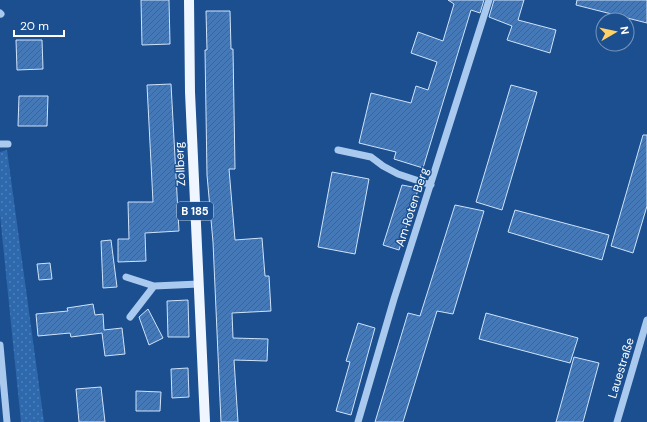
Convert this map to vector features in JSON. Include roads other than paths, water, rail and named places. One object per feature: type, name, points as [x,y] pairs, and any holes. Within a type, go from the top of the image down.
[{"type":"main road","name":"Zollberg","points":[[189,0],[190,92],[205,422]]},
{"type":"street","name":"Am Roten Berg","points":[[358,422],[394,299],[488,0]]},
{"type":"street","points":[[0,144],[8,144]]},
{"type":"street","points":[[338,150],[371,156],[382,166],[398,174],[431,185]]},
{"type":"street","points":[[126,277],[154,286],[199,284]]},
{"type":"street","points":[[130,317],[154,286]]},
{"type":"street","name":"Lauestraße","points":[[617,422],[647,320]]},
{"type":"street","points":[[0,345],[7,422]]}]
